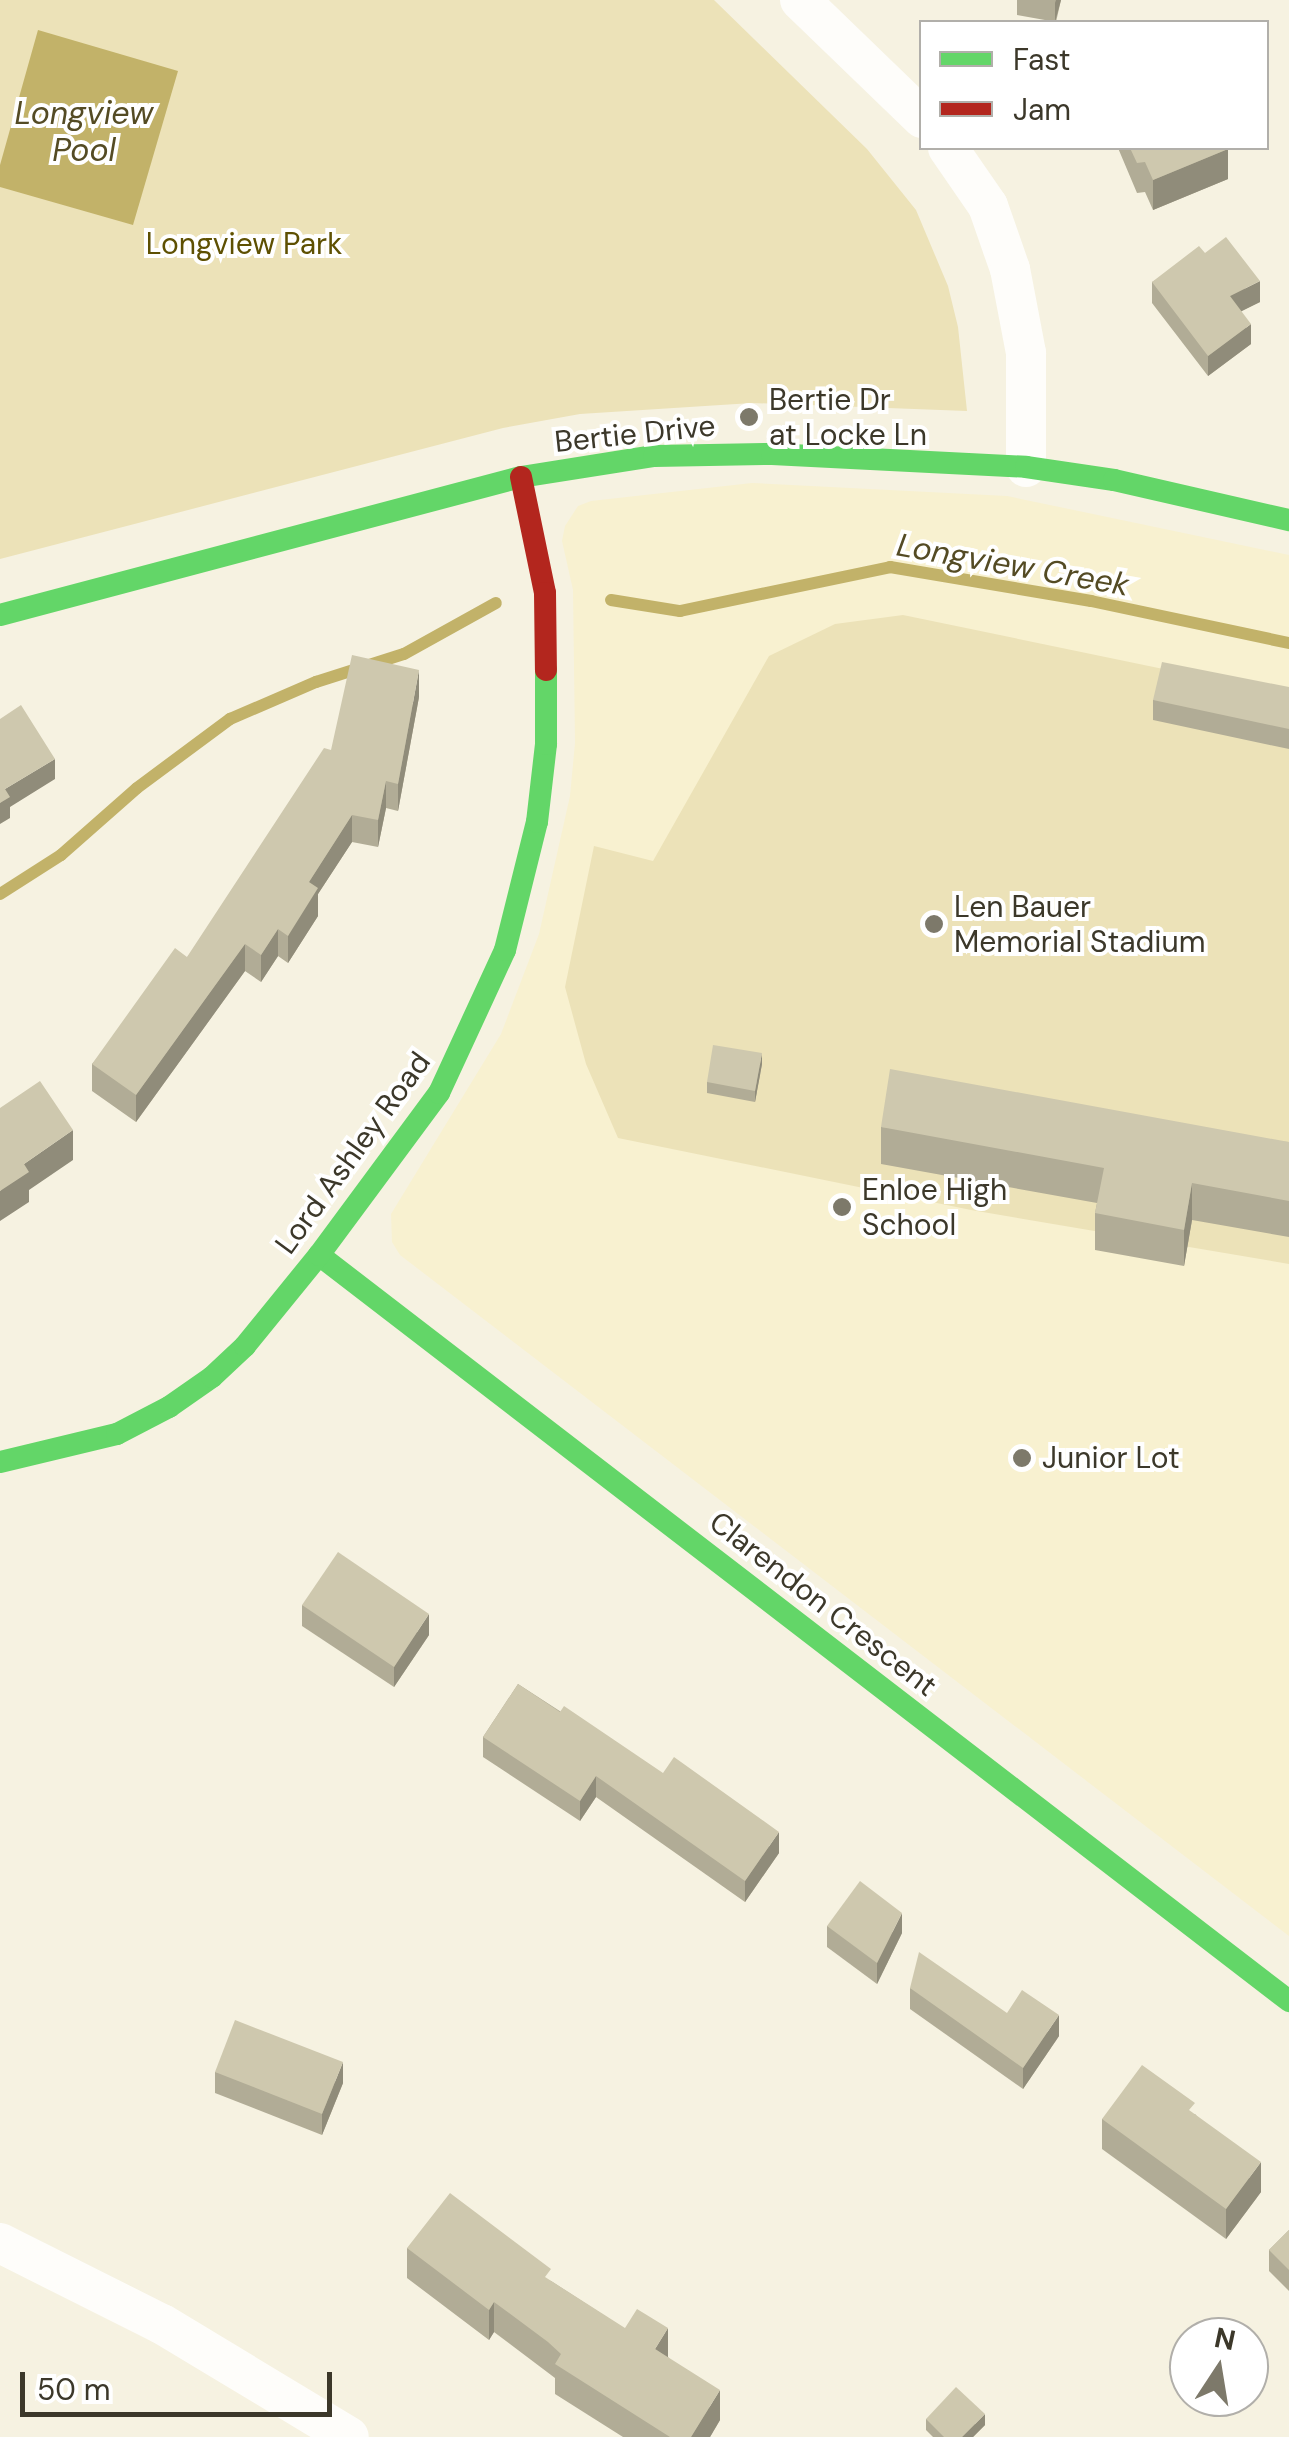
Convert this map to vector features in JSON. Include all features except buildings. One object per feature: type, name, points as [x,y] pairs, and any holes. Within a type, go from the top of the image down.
[{"type":"street","points":[[800,0],[919,115]]},
{"type":"street","points":[[949,150],[988,206],[1010,269],[1026,353],[1026,467]]},
{"type":"street","name":"Bertie Drive","points":[[0,616],[521,477],[654,456],[772,454],[1026,467],[1114,480],[1289,520]]},
{"type":"street","name":"Lord Ashley Road","points":[[0,1462],[116,1434],[169,1407],[245,1346],[319,1255],[440,1093],[482,1009],[524,884],[546,744],[545,592],[521,477]]},
{"type":"street","name":"Clarendon Crescent","points":[[319,1255],[1289,2000]]},
{"type":"street","points":[[0,2243],[162,2324],[349,2437]]},
{"type":"shaded area","name":"Enloe High School","points":[[752,483],[1007,496],[1289,555],[1289,1936],[400,1255],[392,1242],[391,1214],[501,1034],[539,934],[570,796],[575,743],[573,590],[562,541],[565,526],[578,506],[591,501]]},
{"type":"green space","name":"Longview Park","points":[[0,0],[714,0],[867,149],[916,210],[948,286],[958,327],[967,411],[752,403],[580,414],[503,428],[0,559]]},
{"type":"green space","name":"Len Bauer Memorial Stadium","points":[[903,615],[1289,695],[1289,1264],[971,1210],[618,1138],[586,1064],[565,987],[594,846],[653,861],[769,656],[835,624]]},
{"type":"water","name":"Longview Pool","points":[[38,30],[178,71],[133,225],[0,187],[0,165]]},
{"type":"waterway","name":"Longview Creek","points":[[611,600],[680,611],[890,567],[1091,601],[1289,643]]},
{"type":"waterway","points":[[0,894],[61,855],[137,788],[230,719],[316,682],[404,654],[496,603]]},
{"type":"traffic: fast","points":[[0,615],[521,477],[654,456],[772,454],[1026,467],[1114,480],[1289,520]]},
{"type":"traffic: fast","points":[[0,1462],[117,1434],[169,1407],[212,1377],[245,1346],[319,1255],[439,1093],[505,950],[537,822],[546,744],[546,670]]},
{"type":"traffic: fast","points":[[319,1255],[1289,2001]]},
{"type":"traffic: jam","points":[[521,477],[545,593],[546,670]]},
{"type":"place","name":"Bertie Dr at Locke Ln","points":[[749,417]]},
{"type":"place","name":"Len Bauer Memorial Stadium","points":[[934,924]]},
{"type":"place","name":"Enloe High School","points":[[842,1207]]},
{"type":"place","name":"Junior Lot","points":[[1022,1458]]}]
